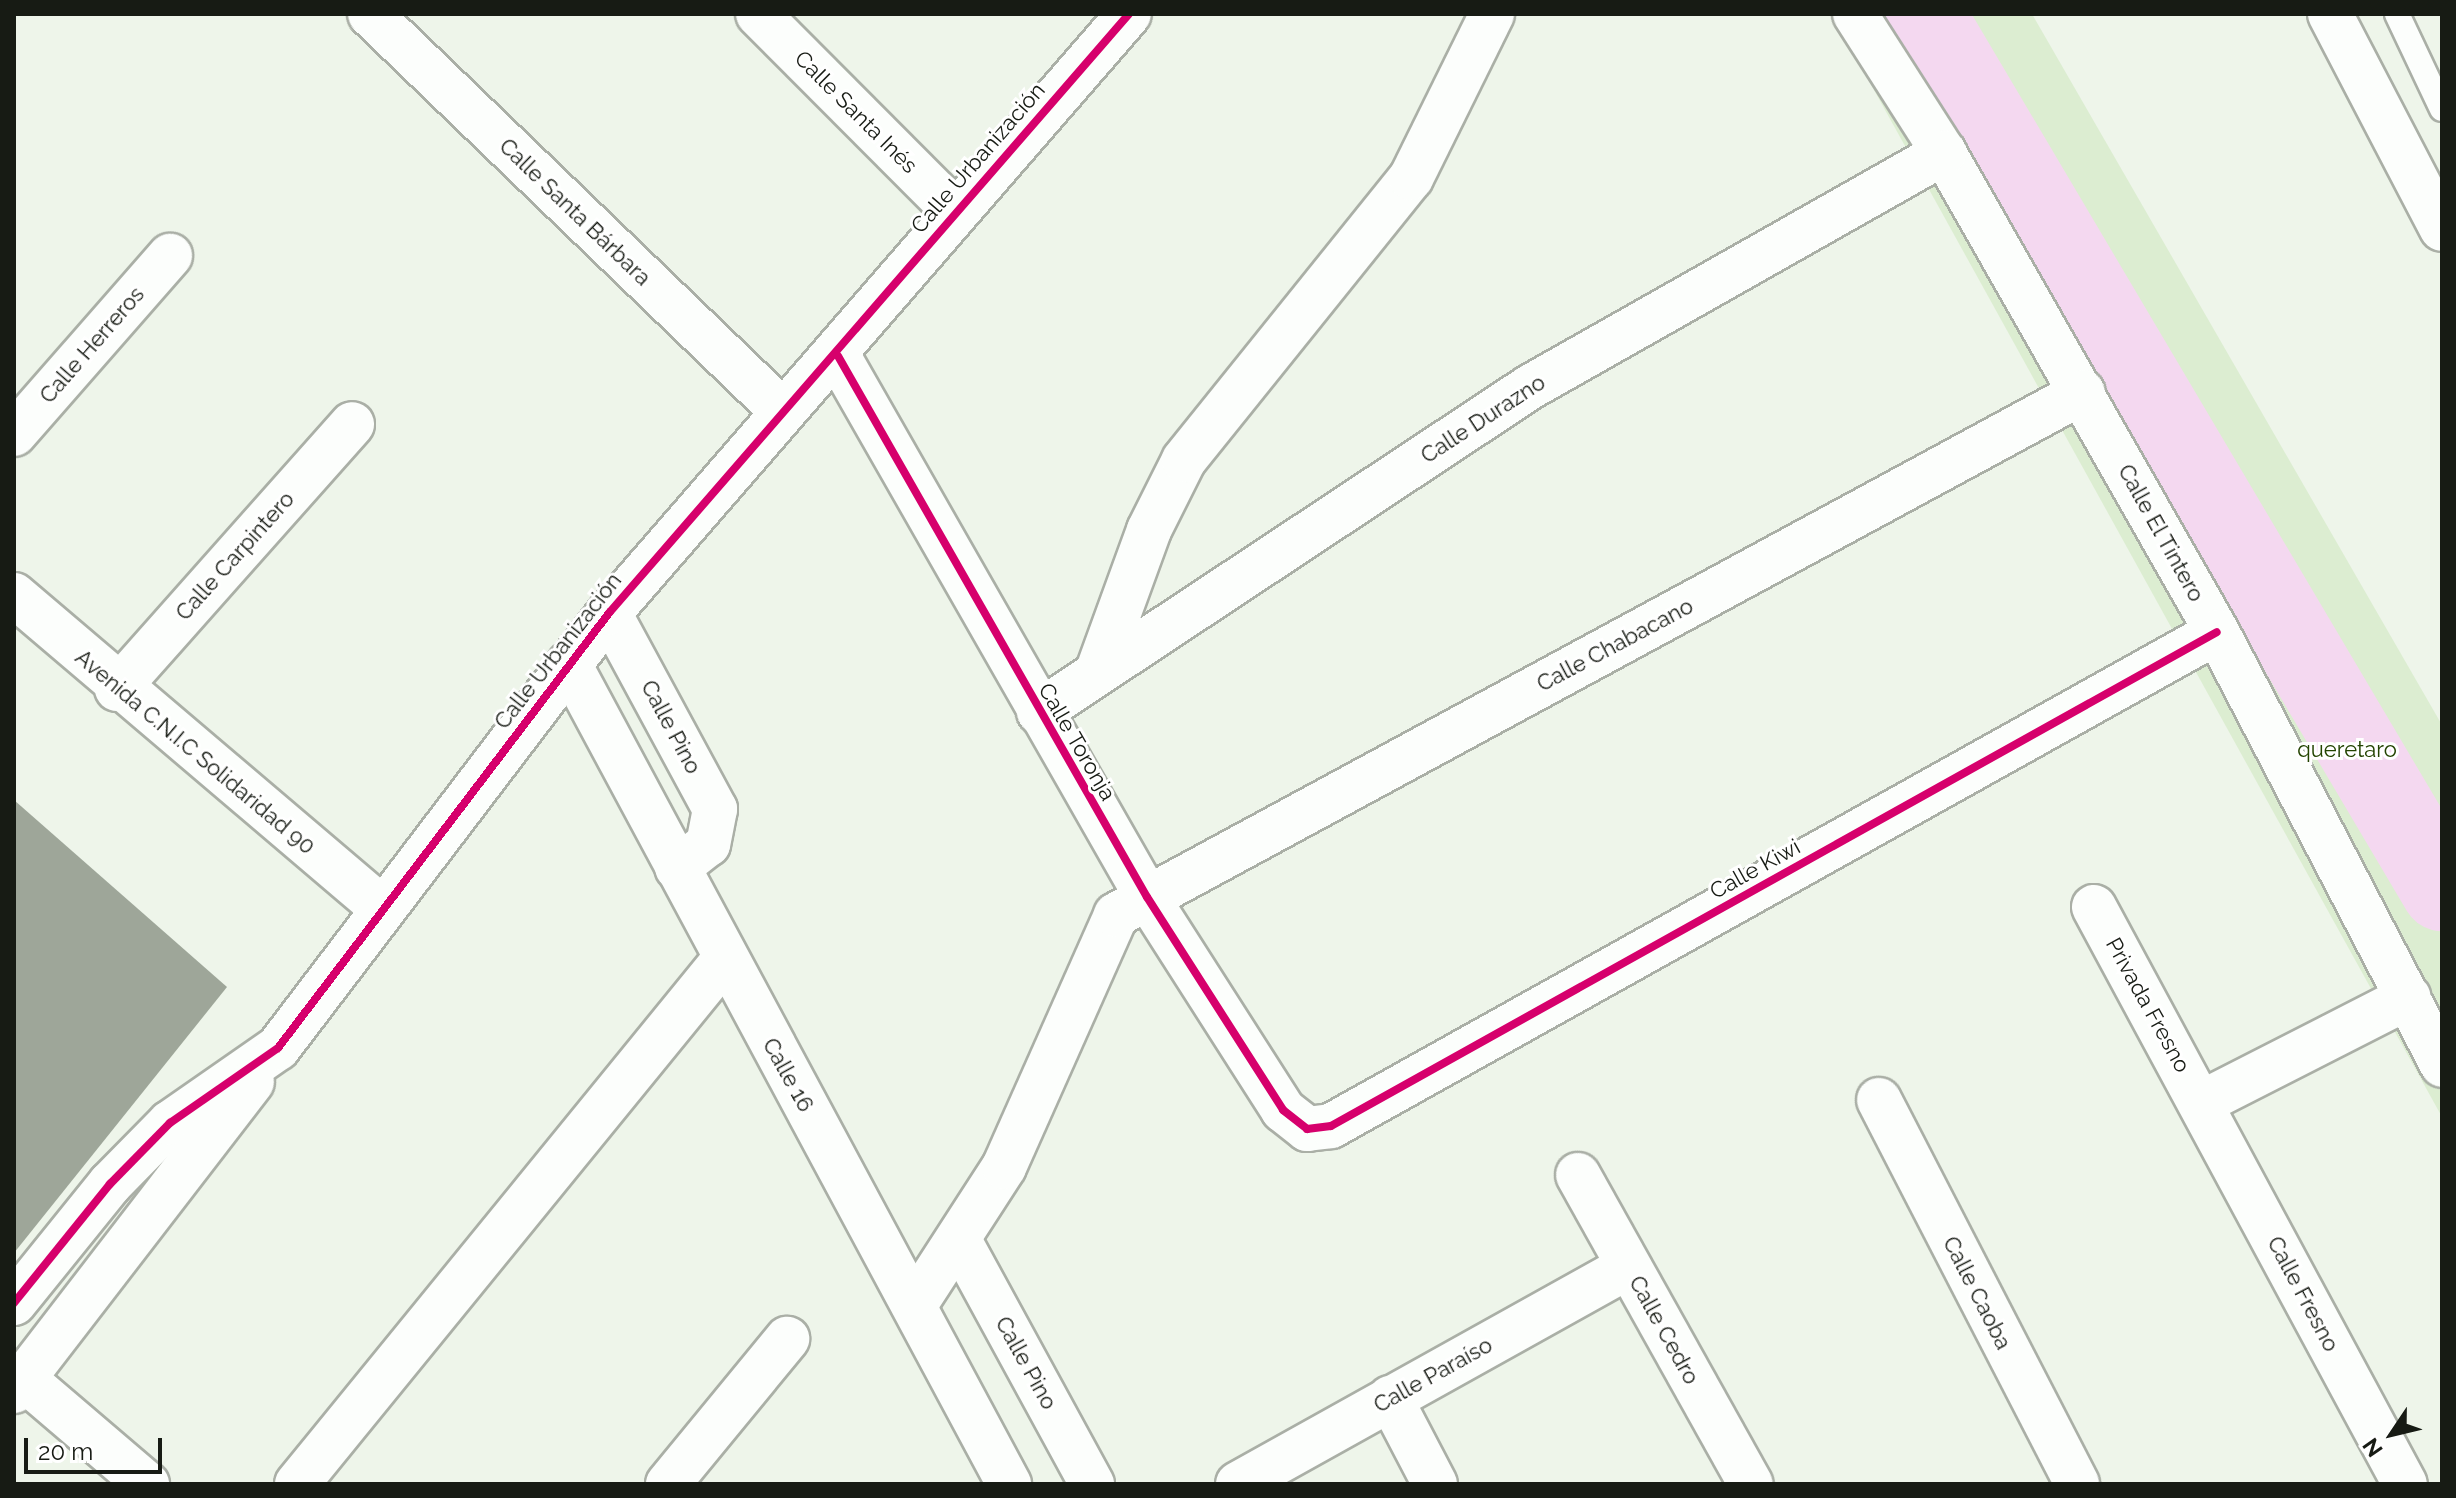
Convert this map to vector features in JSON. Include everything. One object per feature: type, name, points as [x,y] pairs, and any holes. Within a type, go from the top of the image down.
[{"type":"street","name":"Calle Santa Bárbara","points":[[370,14],[780,409]]},
{"type":"street","name":"Calle Santa Inés","points":[[758,14],[953,210]]},
{"type":"street","name":"Calle Urbanización","points":[[14,1303],[49,1256],[170,1123],[278,1048],[379,906],[609,613],[780,409],[838,356],[953,210],[1129,14]]},
{"type":"street","points":[[1097,673],[1149,530],[1184,460],[1411,178],[1492,14]]},
{"type":"street","name":"Calle El Tintero","points":[[1855,14],[1944,153],[2083,392],[2217,632],[2442,1065]]},
{"type":"street","points":[[2330,14],[2442,229]]},
{"type":"street","name":"Calle Durazno","points":[[1039,712],[1530,387],[1944,153]]},
{"type":"street","name":"Calle Herreros","points":[[14,434],[170,256]]},
{"type":"street","name":"Calle Toronja","points":[[838,356],[1147,897],[1283,1110],[1307,1129]]},
{"type":"street","name":"Calle Chabacano","points":[[916,1303],[960,1242],[1004,1167],[1102,933],[1147,897],[2083,392]]},
{"type":"street","name":"Calle Carpintero","points":[[117,689],[352,424]]},
{"type":"street","name":"Avenida C.N.I.C Solidaridad 90","points":[[14,595],[117,689],[379,906]]},
{"type":"street","name":"Calle Pino","points":[[609,613],[715,809],[692,856]]},
{"type":"street","name":"Calle Kiwi","points":[[1307,1129],[1331,1126],[2217,632]]},
{"type":"street","name":"Calle 16","points":[[569,664],[692,856],[724,960],[916,1303],[1009,1484]]},
{"type":"street","name":"Privada Fresno","points":[[2094,907],[2201,1103]]},
{"type":"street","points":[[297,1484],[724,960]]},
{"type":"street","points":[[2201,1103],[2409,997]]},
{"type":"street","points":[[147,1484],[19,1385],[278,1048]]},
{"type":"street","name":"Calle Caoba","points":[[1879,1100],[2077,1484]]},
{"type":"street","name":"Calle Fresno","points":[[2201,1103],[2405,1484]]},
{"type":"street","name":"Calle Cedro","points":[[1578,1175],[1751,1484]]},
{"type":"street","name":"Calle Pino","points":[[960,1242],[1092,1484]]},
{"type":"street","points":[[49,1256],[92,1291]]},
{"type":"street","name":"Calle Paraíso","points":[[1238,1484],[1628,1267]]},
{"type":"street","points":[[668,1484],[787,1339]]},
{"type":"street","points":[[1390,1398],[1435,1484]]},
{"type":"lane","points":[[2397,14],[2442,109]]},
{"type":"green space","name":"queretaro","points":[[1832,14],[2032,14],[2442,725],[2442,1117]]},
{"type":"building","points":[[14,800],[227,987],[14,1253]]},
{"type":"waterway","points":[[1924,14],[2442,890]]},
{"type":"cycle path","points":[[14,1303],[110,1184],[170,1123],[278,1048],[609,613],[1129,14]]},
{"type":"cycle path","points":[[838,356],[1147,897],[1283,1110],[1307,1129],[1331,1126],[2217,632]]}]
